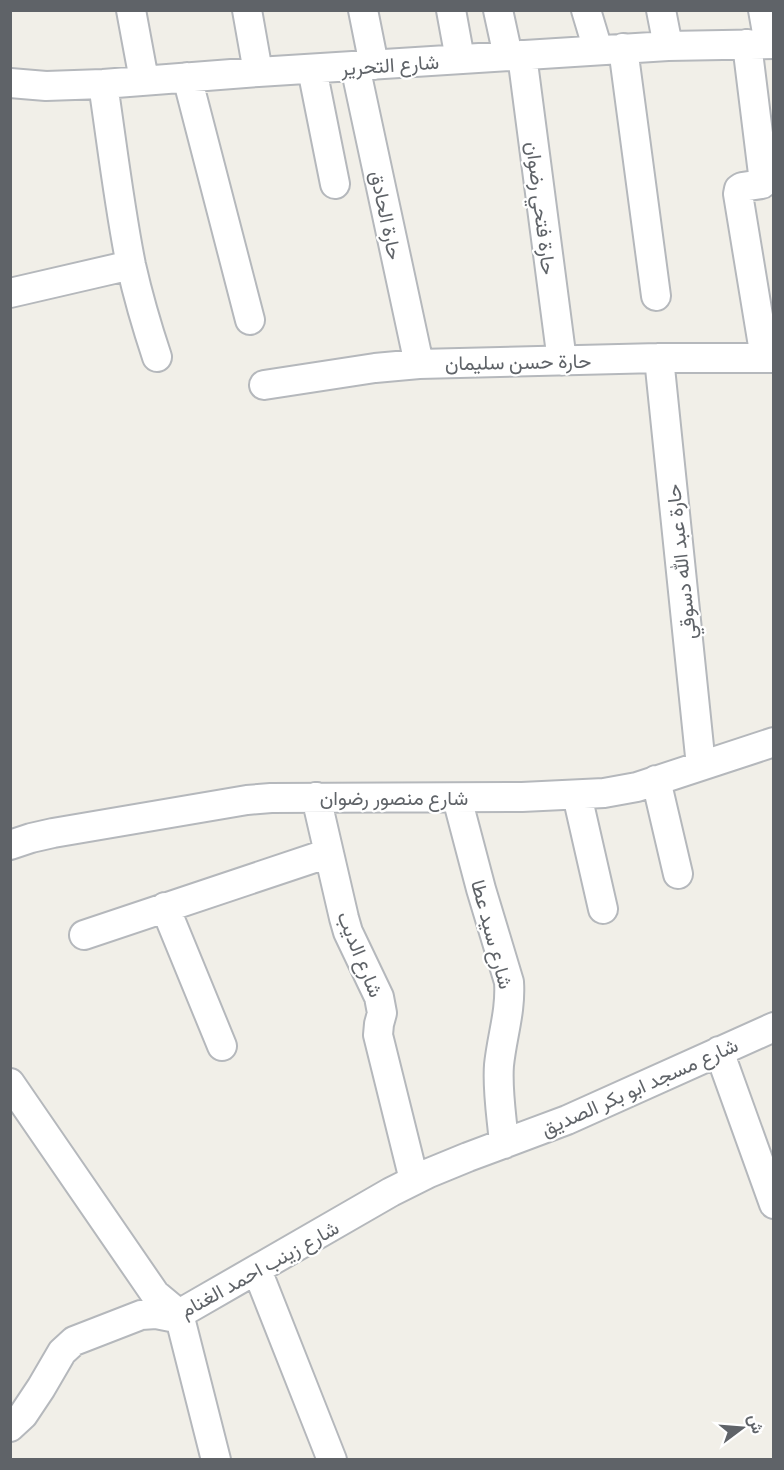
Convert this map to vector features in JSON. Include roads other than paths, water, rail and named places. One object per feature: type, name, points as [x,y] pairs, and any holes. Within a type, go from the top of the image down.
[{"type":"street","points":[[131,10],[144,80]]},
{"type":"street","points":[[247,10],[258,72]]},
{"type":"street","name":"حارة الحادق","points":[[363,10],[364,65],[419,364]]},
{"type":"street","points":[[451,10],[460,59]]},
{"type":"street","name":"حارة فتحي رضوان","points":[[498,10],[515,55],[562,361]]},
{"type":"street","points":[[586,10],[610,49],[656,296]]},
{"type":"street","points":[[661,10],[668,46]]},
{"type":"street","points":[[763,10],[764,182],[739,189],[738,194],[769,358]]},
{"type":"street","name":"شارع التحرير","points":[[10,83],[46,86],[103,84],[610,49],[763,44]]},
{"type":"street","points":[[312,69],[334,184]]},
{"type":"street","points":[[187,77],[250,320]]},
{"type":"street","points":[[103,84],[123,220],[142,306],[157,357]]},
{"type":"street","points":[[10,293],[132,265]]},
{"type":"street","name":"حارة حسن سليمان","points":[[264,385],[375,368],[419,364],[659,358],[769,358]]},
{"type":"street","name":"حارة عبد الله دسوقي","points":[[659,358],[701,766]]},
{"type":"street","name":"شارع منصور رضوان","points":[[10,845],[53,832],[247,800],[293,797],[458,798],[577,795],[621,791],[774,742]]},
{"type":"street","points":[[656,780],[678,874]]},
{"type":"street","points":[[577,795],[603,909]]},
{"type":"street","name":"شارع الديب","points":[[316,797],[348,932],[380,997],[382,1013],[378,1035],[414,1180]]},
{"type":"street","name":"شارع سيد عطا","points":[[458,798],[481,890],[509,982],[509,1012],[498,1080],[504,1144]]},
{"type":"street","points":[[84,935],[329,853]]},
{"type":"street","points":[[165,907],[222,1046]]},
{"type":"street","name":"شارع مسجد ابو بكر الصديق","points":[[504,1144],[567,1120],[774,1027]]},
{"type":"street","points":[[719,1051],[774,1204]]},
{"type":"street","points":[[10,1083],[155,1294],[179,1314],[216,1460]]},
{"type":"street","name":"شارع زينب احمد الغنام","points":[[10,1427],[23,1415],[62,1352],[74,1341],[141,1315],[156,1314],[171,1317],[179,1314],[414,1180],[504,1144]]},
{"type":"street","points":[[257,1270],[332,1460]]}]
